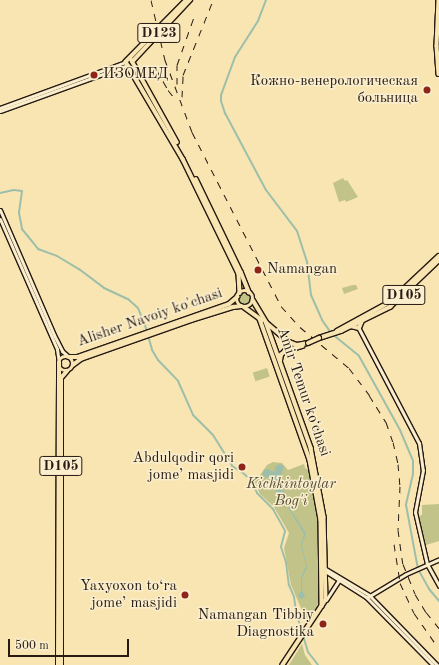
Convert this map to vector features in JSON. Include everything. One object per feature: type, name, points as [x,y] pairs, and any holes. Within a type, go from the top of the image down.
[{"type":"main road","name":"D123","points":[[132,60],[186,0]]},
{"type":"main road","name":"D123","points":[[127,64],[190,0]]},
{"type":"main road","points":[[439,0],[439,74]]},
{"type":"main road","name":"Amir Temur koʻchasi","points":[[132,60],[209,208],[241,272],[253,300],[266,322],[296,410],[308,450],[321,505],[326,600]]},
{"type":"main road","name":"Amir Temur koʻchasi","points":[[127,64],[164,123]]},
{"type":"main road","points":[[0,110],[127,64]]},
{"type":"main road","name":"Amir Temur koʻchasi","points":[[209,208],[239,274],[240,293]]},
{"type":"main road","points":[[0,210],[58,344],[72,360],[73,365]]},
{"type":"main road","points":[[0,218],[57,349],[61,369],[67,371]]},
{"type":"main road","name":"D105","points":[[337,331],[390,302],[439,256]]},
{"type":"main road","name":"D105","points":[[280,362],[281,355],[285,351],[351,326],[355,322],[390,307],[439,260]]},
{"type":"main road","points":[[243,307],[238,303],[238,297],[240,293],[244,291],[249,292]]},
{"type":"main road","name":"Alisher Navoiy ko'chasi","points":[[68,357],[78,357],[147,334],[229,304],[238,297]]},
{"type":"main road","name":"D105","points":[[59,665],[61,378],[82,358],[147,334],[233,306],[243,307],[251,305],[253,300]]},
{"type":"main road","name":"Amir Temur koʻchasi","points":[[243,307],[260,319],[296,410]]},
{"type":"main road","name":"D105","points":[[260,319],[266,322],[289,342],[297,345],[308,343]]},
{"type":"main road","points":[[359,328],[362,320]]},
{"type":"main road","points":[[355,322],[419,443],[423,470],[415,512],[428,564],[439,586]]},
{"type":"main road","points":[[351,326],[359,328]]},
{"type":"main road","name":"D105","points":[[59,665],[59,363],[62,358],[68,357]]},
{"type":"main road","points":[[368,597],[422,566],[439,559]]},
{"type":"main road","name":"Amir Temur koʻchasi","points":[[321,607],[325,569]]},
{"type":"main road","points":[[325,569],[339,580],[368,597],[433,665]]},
{"type":"main road","points":[[325,569],[368,597],[437,665]]},
{"type":"main road","points":[[283,665],[339,580]]},
{"type":"green space","points":[[343,178],[345,181],[347,180],[358,197],[346,202],[345,200],[339,202],[333,183]]},
{"type":"green space","points":[[356,285],[358,289],[344,294],[342,288]]},
{"type":"green space","points":[[243,293],[247,293],[251,299],[247,305],[243,305],[239,301],[239,297]]},
{"type":"green space","points":[[267,368],[270,377],[256,381],[253,373]]},
{"type":"green space","name":"Kichkintoylar Bog'i","points":[[273,462],[282,463],[288,470],[304,464],[305,468],[310,470],[318,519],[320,595],[317,607],[307,622],[291,585],[284,548],[289,533],[274,507],[260,494],[254,481],[267,465]]},
{"type":"green space","points":[[439,504],[439,541],[426,545],[418,516],[422,515],[422,505]]},
{"type":"green space","points":[[302,644],[305,655],[312,665],[289,665]]},
{"type":"shaded area","points":[[280,464],[284,466],[281,477],[287,504],[306,533],[302,545],[307,568],[302,578],[302,590],[305,597],[301,599],[298,596],[301,591],[301,577],[306,566],[301,545],[304,534],[287,506],[277,502],[275,482],[262,475],[264,470],[268,469],[274,472],[276,466]]},
{"type":"waterway","points":[[266,0],[258,21],[235,57],[221,95],[221,101],[225,113],[266,190],[297,231],[307,262],[311,295],[322,320],[331,333],[359,356],[400,430],[413,461],[413,474],[406,505],[418,569],[429,589],[439,601]]},
{"type":"waterway","points":[[0,193],[14,190],[22,191],[19,213],[22,229],[38,249],[57,256],[79,269],[104,288],[128,299],[138,308],[145,325],[152,350],[158,360],[178,381],[193,415],[213,435],[232,466],[251,480],[257,493],[273,509],[285,531],[281,547],[286,562],[289,585],[294,597],[296,612],[308,652],[318,665]]},
{"type":"railway","points":[[151,0],[165,60],[192,132],[281,306],[300,327],[349,368],[369,395],[386,422],[393,442],[398,464],[400,486],[398,530],[403,564],[415,594],[426,612],[439,628]]},
{"type":"railway","points":[[182,97],[183,75],[212,3]]},
{"type":"railway","points":[[177,84],[177,65],[194,17]]},
{"type":"railway","points":[[156,69],[168,90],[177,101]]},
{"type":"railway","points":[[394,544],[400,583],[414,613],[436,644]]},
{"type":"place","name":"ИЗОМЕД","points":[[94,75]]},
{"type":"place","name":"Кожно-венерологическая больница","points":[[427,90]]},
{"type":"place","name":"Namangan","points":[[258,270]]},
{"type":"place","name":"Abdulqodir qori jome’ masjidi","points":[[242,467]]},
{"type":"place","name":"Yaxyoxon to‘ra jome’ masjidi","points":[[185,595]]},
{"type":"place","name":"Namangan Tibbiy Diagnostika","points":[[323,624]]}]
